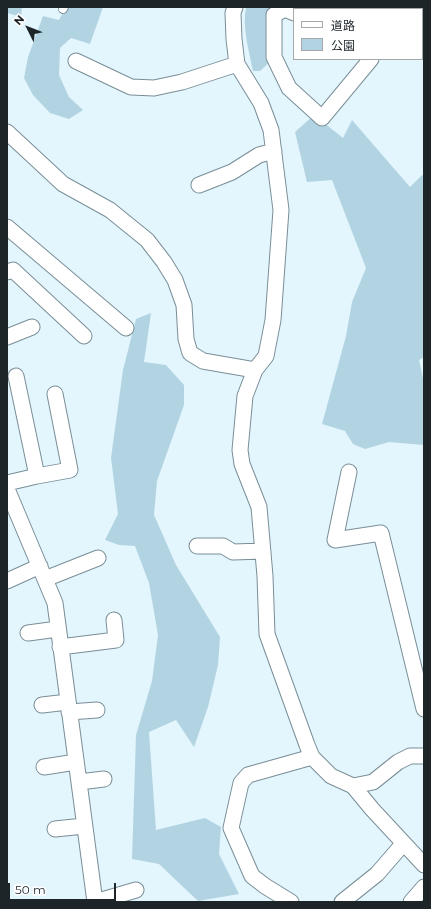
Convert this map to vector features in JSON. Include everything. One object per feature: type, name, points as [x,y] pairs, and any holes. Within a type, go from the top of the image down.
[{"type":"street","points":[[232,9],[237,64],[261,103],[272,130],[281,210],[273,320],[266,356],[255,370],[245,396],[240,450],[242,464],[259,507],[265,576],[267,634],[312,757],[331,776],[353,786],[403,844],[424,865]]},
{"type":"street","points":[[293,13],[285,9],[274,15],[274,57],[289,88],[322,118],[370,60]]},
{"type":"street","points":[[76,61],[131,87],[154,88],[182,82],[237,64]]},
{"type":"street","points":[[7,132],[63,184],[110,210],[147,240],[164,262],[175,280],[184,305],[186,339],[190,353],[203,361],[255,370]]},
{"type":"street","points":[[199,185],[232,172],[259,155],[274,151]]},
{"type":"street","points":[[7,228],[126,328]]},
{"type":"street","points":[[7,272],[13,270],[84,336]]},
{"type":"street","points":[[7,337],[32,328]]},
{"type":"street","points":[[16,376],[37,476]]},
{"type":"street","points":[[7,483],[70,470],[55,394]]},
{"type":"street","points":[[349,472],[335,540],[381,534],[420,680],[424,709]]},
{"type":"street","points":[[7,489],[12,515],[42,572],[54,603],[95,902],[136,890]]},
{"type":"street","points":[[197,546],[223,546],[233,552],[263,551]]},
{"type":"street","points":[[7,581],[98,558]]},
{"type":"street","points":[[60,647],[116,640],[114,620]]},
{"type":"street","points":[[28,633],[58,629]]},
{"type":"street","points":[[42,705],[97,710]]},
{"type":"street","points":[[353,786],[373,782],[398,762],[410,756],[424,756]]},
{"type":"street","points":[[291,902],[252,876],[231,828],[241,783],[248,775],[312,757]]},
{"type":"street","points":[[44,767],[76,762]]},
{"type":"street","points":[[78,782],[104,779]]},
{"type":"street","points":[[55,829],[84,826]]},
{"type":"street","points":[[342,902],[377,874],[403,844]]},
{"type":"street","points":[[411,902],[424,887]]},
{"type":"green space","points":[[7,7],[22,7],[21,17],[7,13]]},
{"type":"green space","points":[[66,7],[103,7],[90,44],[71,38],[60,48],[59,75],[69,97],[83,110],[69,119],[50,113],[33,95],[24,78],[28,57],[43,16],[59,20]]},
{"type":"green space","points":[[246,7],[372,7],[293,8],[293,10],[284,15],[275,35],[271,61],[260,71],[253,71],[245,31]]},
{"type":"green space","points":[[314,115],[343,138],[352,120],[410,187],[422,175],[424,177],[424,357],[419,360],[424,383],[424,445],[389,442],[365,449],[353,444],[345,431],[322,424],[346,336],[352,302],[366,268],[332,180],[307,182],[295,132]]},
{"type":"green space","points":[[151,313],[144,362],[166,365],[184,385],[184,405],[157,481],[154,515],[176,565],[220,637],[218,665],[208,707],[194,747],[176,720],[149,732],[156,830],[205,818],[221,827],[219,854],[239,894],[198,901],[159,864],[132,859],[136,735],[152,681],[158,635],[149,583],[135,546],[119,545],[105,540],[118,514],[111,458],[123,370],[136,319]]}]
